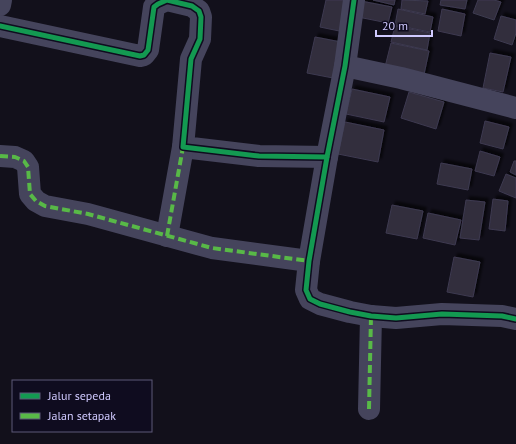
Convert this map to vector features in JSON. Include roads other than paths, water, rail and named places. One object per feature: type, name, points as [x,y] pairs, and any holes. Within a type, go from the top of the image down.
[{"type":"street","points":[[0,5],[1,0]]},
{"type":"street","points":[[0,26],[140,56],[144,55],[148,50],[154,7],[167,0],[192,6],[199,11],[202,17],[202,26],[200,39],[191,59],[183,146],[167,236]]},
{"type":"street","points":[[354,0],[346,66],[327,157],[309,261],[306,290],[310,299],[320,304],[371,316],[396,318],[442,314],[502,316],[516,319]]},
{"type":"street","points":[[346,66],[401,78],[516,108]]},
{"type":"street","points":[[183,146],[259,156],[327,157]]},
{"type":"street","points":[[0,156],[15,157],[24,161],[28,167],[30,194],[36,201],[45,206],[88,214],[212,248],[309,261]]},
{"type":"street","points":[[369,409],[371,316]]}]
